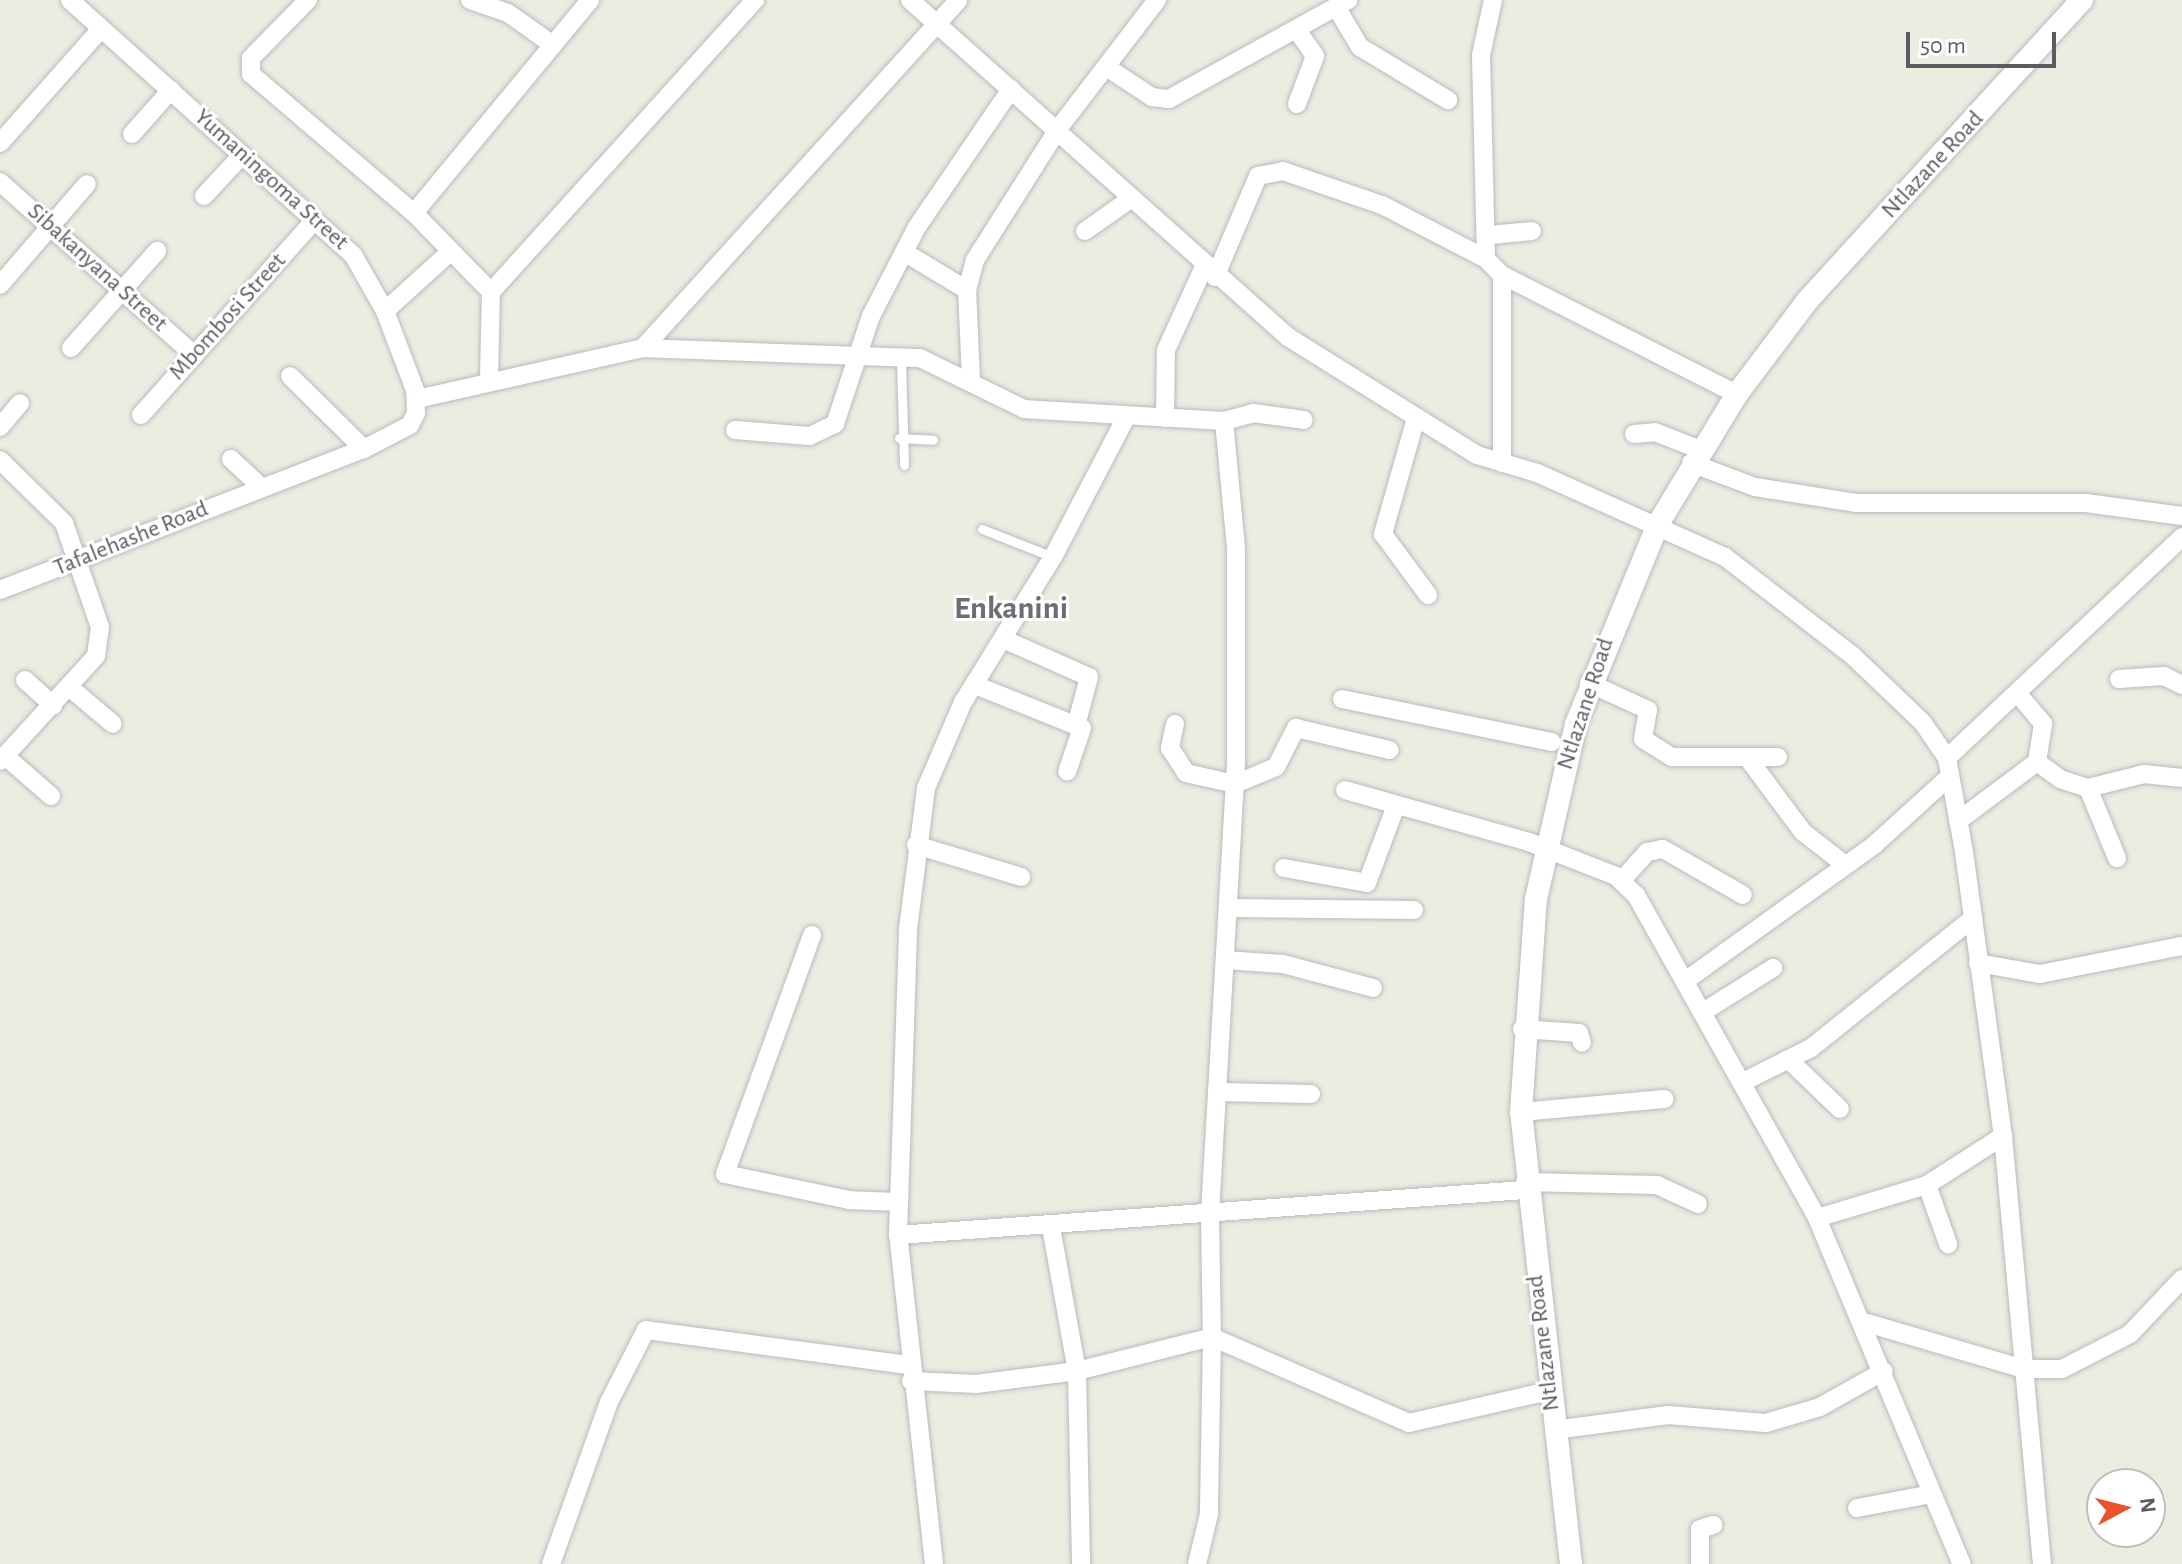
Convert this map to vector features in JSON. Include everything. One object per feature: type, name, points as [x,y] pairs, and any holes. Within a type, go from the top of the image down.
[{"type":"street","name":"Yumaningoma Street","points":[[70,0],[353,255],[385,311],[417,399]]},
{"type":"street","points":[[308,0],[251,58],[251,74],[414,213],[449,253],[491,292]]},
{"type":"street","points":[[470,0],[508,13],[550,43]]},
{"type":"street","points":[[414,213],[550,43],[590,0]]},
{"type":"street","points":[[489,379],[491,292],[755,0]]},
{"type":"street","points":[[910,0],[1058,129],[1210,272],[1288,337],[1416,418],[1502,463],[1658,524],[1725,557],[1853,656],[1923,723],[1948,768],[1973,918],[2003,1136],[2042,1564]]},
{"type":"street","points":[[643,348],[958,0]]},
{"type":"street","points":[[971,380],[967,290],[989,235],[1058,129],[1108,68],[1157,0]]},
{"type":"street","points":[[1486,259],[1490,235],[1481,55],[1493,0]]},
{"type":"street","name":"Ntlazane Road","points":[[1571,1564],[1525,1186],[1521,1112],[1522,1029],[1546,849],[1589,683],[1658,524],[1695,456],[1737,394],[1807,301],[2082,0]]},
{"type":"street","points":[[1108,68],[1152,97],[1169,99],[1297,30],[1331,6],[1360,47],[1448,100]]},
{"type":"street","points":[[0,143],[101,29]]},
{"type":"street","points":[[1297,30],[1315,56],[1297,104]]},
{"type":"street","points":[[735,430],[827,432],[904,252],[963,151],[1011,89]]},
{"type":"street","points":[[132,134],[171,90]]},
{"type":"street","points":[[204,196],[242,155]]},
{"type":"street","points":[[1165,418],[1166,350],[1210,272],[1258,176],[1273,169],[1382,205],[1486,259],[1502,275],[1737,394]]},
{"type":"street","name":"Sibakanyana Street","points":[[0,182],[194,355]]},
{"type":"street","points":[[0,285],[87,184]]},
{"type":"street","points":[[1085,231],[1132,198]]},
{"type":"street","name":"Mbombosi Street","points":[[141,415],[315,220]]},
{"type":"street","points":[[1490,235],[1532,231]]},
{"type":"street","points":[[71,348],[157,251]]},
{"type":"street","points":[[904,252],[967,290]]},
{"type":"street","points":[[385,311],[449,253]]},
{"type":"street","points":[[1502,275],[1502,463]]},
{"type":"street","points":[[417,399],[489,379],[643,348],[858,356],[901,361],[920,358],[971,380],[1024,409],[1125,419],[1224,421],[1253,413],[1304,420]]},
{"type":"street","points":[[290,376],[364,449]]},
{"type":"street","name":"Tafalehashe Road","points":[[0,590],[364,449],[410,425],[417,399]]},
{"type":"street","points":[[0,427],[20,403]]},
{"type":"street","points":[[1416,418],[1383,534],[1428,595]]},
{"type":"street","points":[[934,1564],[910,1373],[898,1235],[916,845],[935,762],[975,685],[1053,557],[1125,419]]},
{"type":"street","points":[[1197,1564],[1209,1514],[1212,1337],[1210,1215],[1235,784],[1236,549],[1224,421]]},
{"type":"street","points":[[1634,434],[1655,432],[1755,487],[1856,503],[2086,503],[2182,516]]},
{"type":"street","points":[[231,459],[261,487]]},
{"type":"street","points":[[0,461],[64,523],[79,560],[100,642],[69,687],[2,758],[51,796]]},
{"type":"street","points":[[1685,981],[1844,864],[1948,768],[2182,537]]},
{"type":"street","points":[[1003,639],[1089,677],[1076,726]]},
{"type":"street","points":[[2119,679],[2164,676],[2182,685]]},
{"type":"street","points":[[25,680],[53,705]]},
{"type":"street","points":[[1589,683],[1648,710],[1643,739],[1672,757],[1750,761],[1778,757]]},
{"type":"street","points":[[975,685],[1082,728],[1067,772]]},
{"type":"street","points":[[69,687],[113,724]]},
{"type":"street","points":[[1958,821],[2037,762],[2043,724],[2019,695]]},
{"type":"street","points":[[1342,699],[1552,742]]},
{"type":"street","points":[[1175,724],[1170,748],[1186,773],[1235,784],[1276,767],[1296,728],[1389,750]]},
{"type":"street","points":[[1750,761],[1803,832],[1844,864]]},
{"type":"street","points":[[2037,762],[2088,788],[2117,858]]},
{"type":"street","points":[[2088,788],[2144,774],[2182,778]]},
{"type":"street","points":[[1345,790],[1395,808],[1546,849],[1622,880],[1745,1081],[1817,1218],[1867,1323],[1962,1564]]},
{"type":"street","points":[[1284,868],[1367,883],[1395,808]]},
{"type":"street","points":[[916,845],[1021,877]]},
{"type":"street","points":[[1622,880],[1647,852],[1663,849],[1743,895]]},
{"type":"street","points":[[1228,908],[1414,910]]},
{"type":"street","points":[[1745,1081],[1788,1059],[1973,918]]},
{"type":"street","points":[[812,935],[725,1174],[849,1200],[899,1202]]},
{"type":"street","points":[[1978,963],[2040,974],[2182,946]]},
{"type":"street","points":[[1225,960],[1283,964],[1373,988]]},
{"type":"street","points":[[1703,1012],[1773,968]]},
{"type":"street","points":[[1522,1029],[1579,1033],[1582,1043]]},
{"type":"street","points":[[1788,1059],[1840,1109]]},
{"type":"street","points":[[1217,1092],[1311,1094]]},
{"type":"street","points":[[1521,1112],[1664,1099]]},
{"type":"street","points":[[1817,1218],[1927,1185],[2003,1136]]},
{"type":"street","points":[[898,1235],[1210,1215],[1525,1186],[1657,1185],[1698,1204]]},
{"type":"street","points":[[1927,1185],[1948,1244]]},
{"type":"street","points":[[1051,1227],[1077,1371],[1081,1564]]},
{"type":"street","points":[[1867,1323],[2024,1369],[2072,1368],[2107,1351],[2182,1279]]},
{"type":"street","points":[[551,1564],[609,1402],[646,1330],[976,1384],[1077,1371],[1212,1337],[1409,1423],[1549,1391]]},
{"type":"street","points":[[1554,1430],[1668,1415],[1766,1423],[1820,1407],[1884,1371]]},
{"type":"street","points":[[1857,1508],[1932,1494]]},
{"type":"street","points":[[1700,1564],[1700,1529],[1713,1525]]},
{"type":"lane","points":[[901,361],[899,438],[904,465]]},
{"type":"lane","points":[[899,438],[933,440]]},
{"type":"lane","points":[[982,529],[1053,557]]},
{"type":"district","name":"Enkanini","points":[[1011,608]]}]
